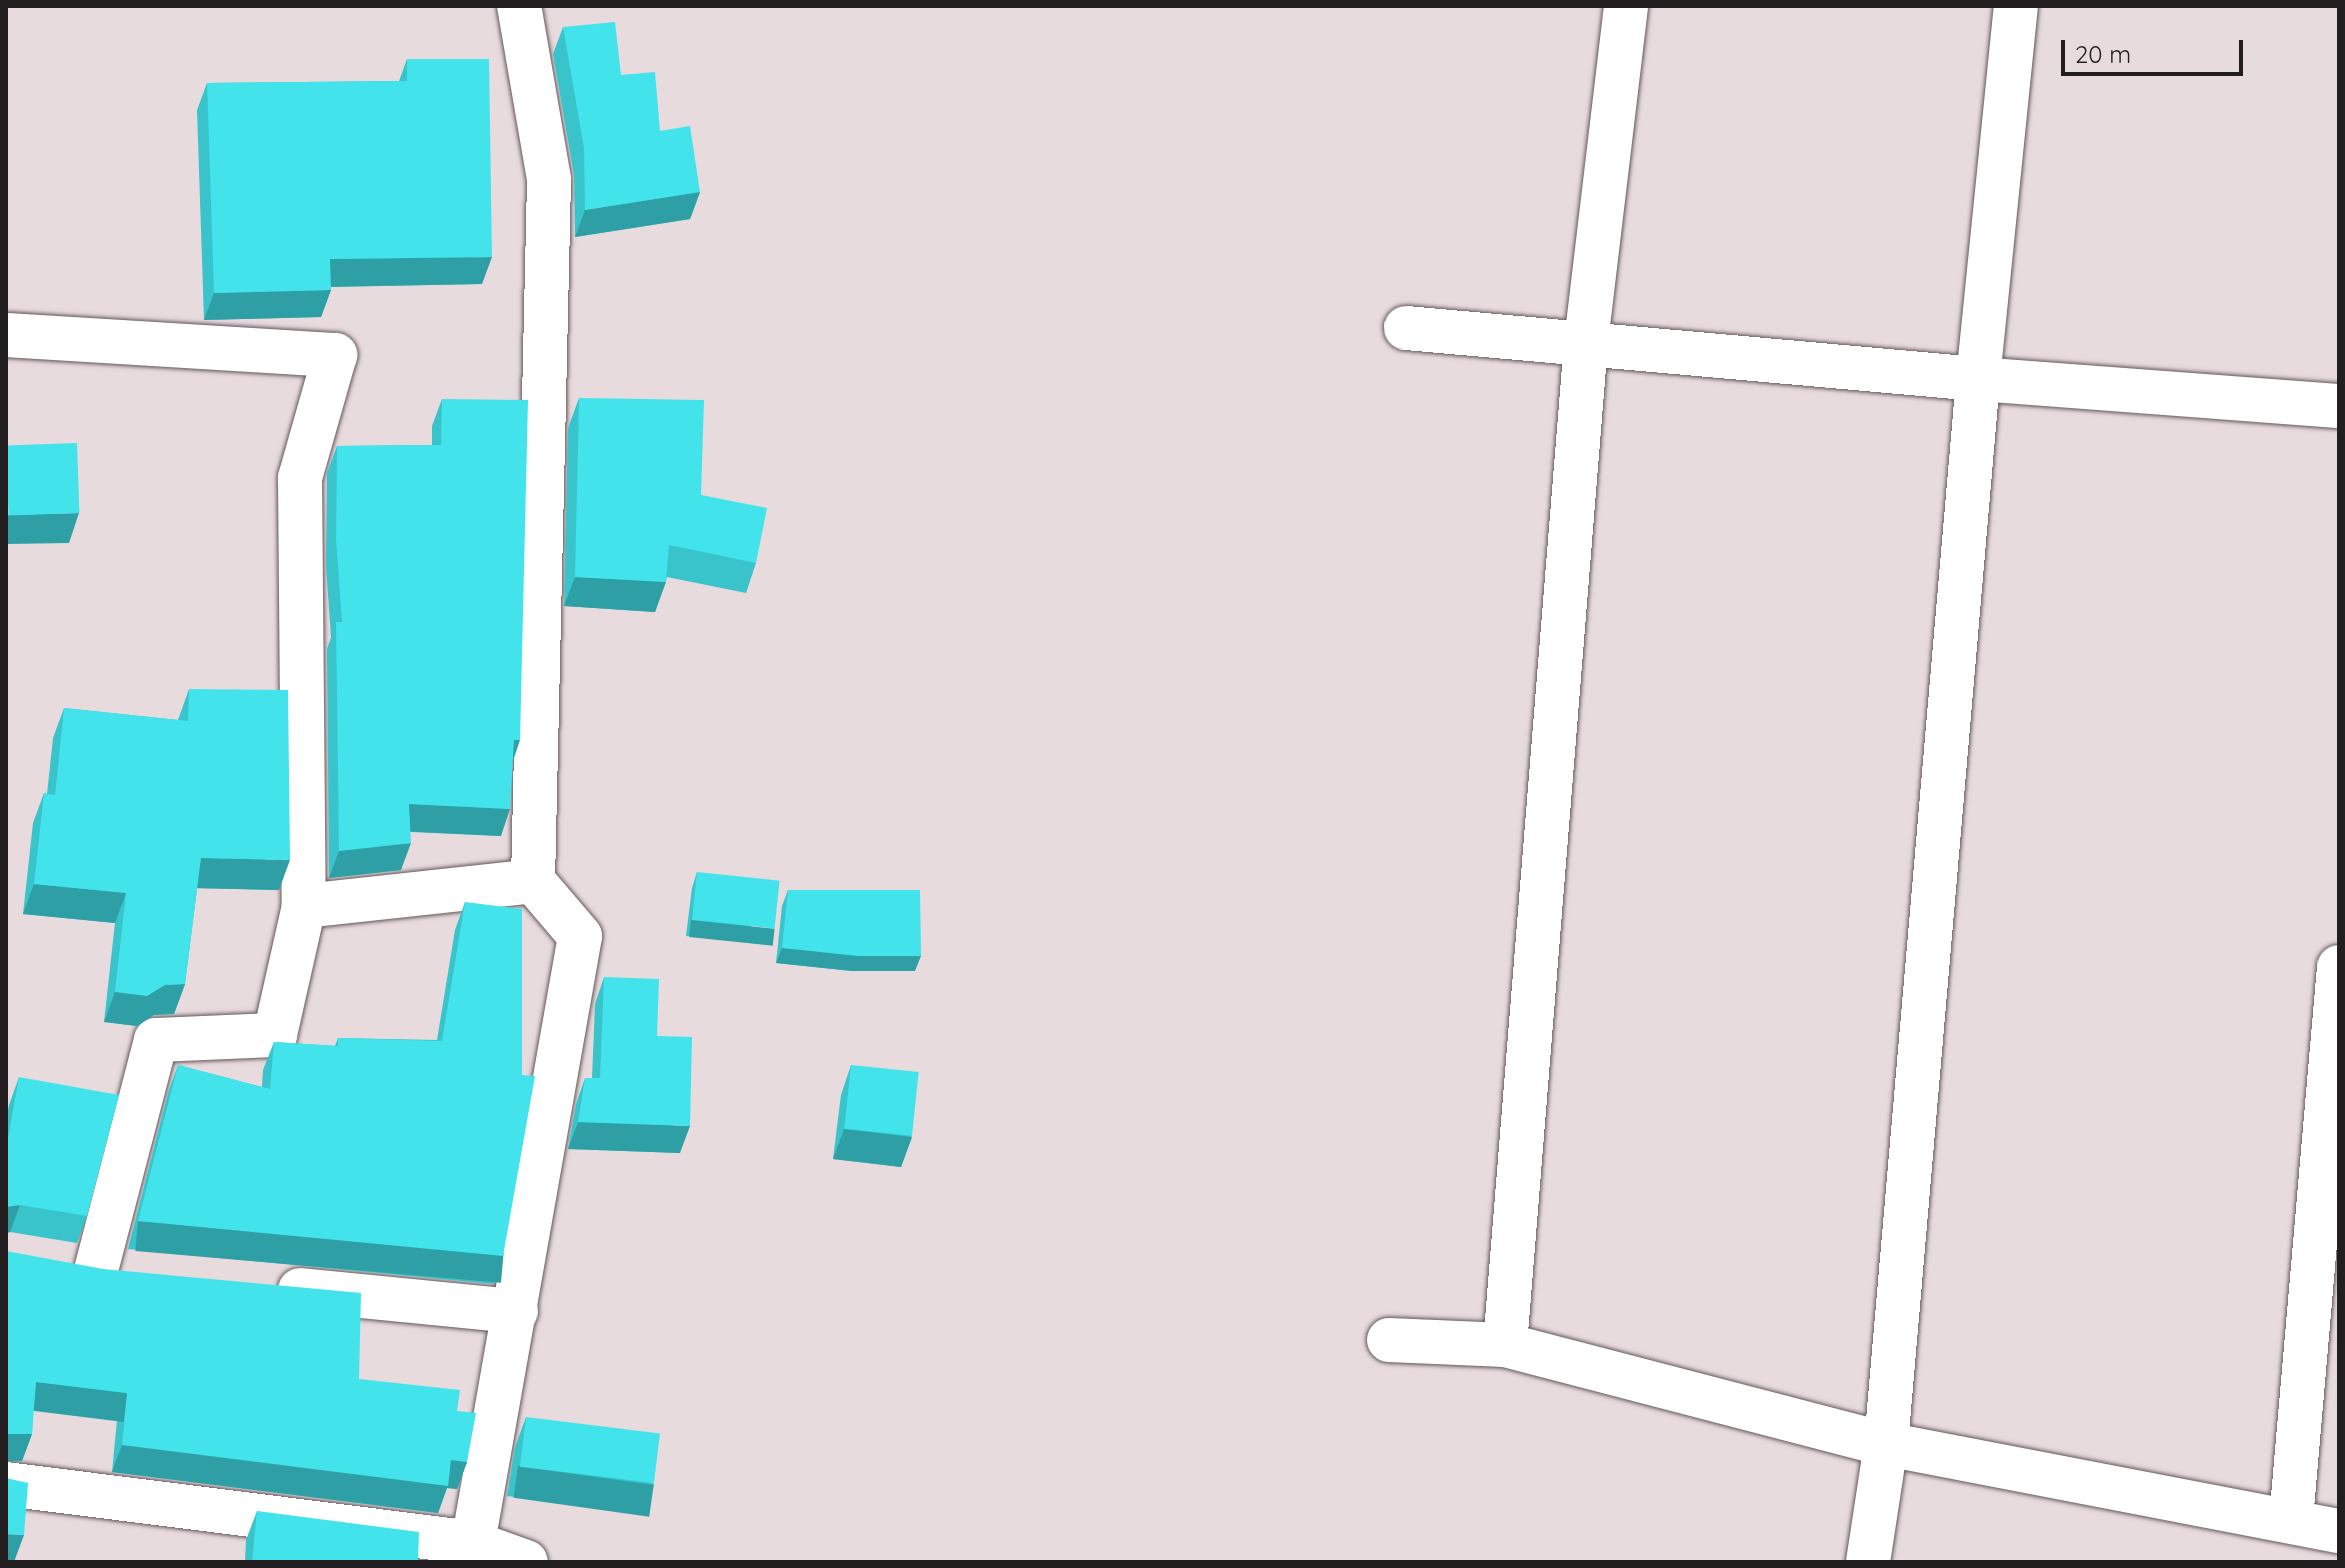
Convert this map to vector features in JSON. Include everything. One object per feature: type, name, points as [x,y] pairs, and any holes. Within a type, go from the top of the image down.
[{"type":"street","points":[[473,1543],[580,936],[533,881],[549,179],[519,6]]},
{"type":"street","points":[[1505,1345],[1586,342],[1626,6]]},
{"type":"street","points":[[1868,1562],[1886,1444],[1978,379],[2016,6]]},
{"type":"street","points":[[1406,328],[1978,379],[2339,406]]},
{"type":"street","points":[[6,335],[335,355],[300,478],[304,906],[275,1035],[156,1040],[96,1271]]},
{"type":"street","points":[[304,906],[533,881]]},
{"type":"street","points":[[2291,1520],[2339,967]]},
{"type":"street","points":[[51,1264],[143,1275]]},
{"type":"street","points":[[267,1287],[516,1311]]},
{"type":"street","points":[[1389,1340],[1505,1345],[1886,1444],[2339,1531]]},
{"type":"street","points":[[6,1484],[473,1543],[526,1562]]},
{"type":"building","points":[[615,22],[621,75],[655,72],[660,131],[690,126],[700,192],[585,210],[584,148],[563,27]]},
{"type":"building","points":[[407,59],[489,59],[492,257],[330,259],[331,290],[214,293],[207,83],[407,81]]},
{"type":"building","points":[[579,398],[704,400],[701,495],[767,508],[756,563],[669,545],[666,582],[575,577]]},
{"type":"building","points":[[442,399],[528,400],[520,740],[514,740],[510,809],[409,804],[411,843],[339,851],[336,622],[342,622],[336,540],[337,446],[441,445]]},
{"type":"building","points":[[77,443],[79,513],[8,515],[6,445]]},
{"type":"building","points":[[189,689],[288,690],[290,860],[201,858],[185,984],[165,985],[147,996],[115,992],[126,893],[34,884],[44,793],[55,795],[64,708],[188,721]]},
{"type":"building","points":[[697,872],[780,881],[775,928],[692,920]]},
{"type":"building","points":[[788,890],[920,890],[921,956],[858,956],[782,948]]},
{"type":"building","points":[[465,902],[522,909],[522,1075],[535,1076],[503,1256],[138,1221],[178,1065],[270,1089],[274,1042],[338,1046],[338,1038],[442,1041]]},
{"type":"building","points":[[604,977],[659,979],[657,1036],[692,1037],[690,1126],[578,1122],[585,1078],[600,1078]]},
{"type":"building","points":[[851,1065],[919,1072],[912,1136],[844,1129]]},
{"type":"building","points":[[19,1077],[119,1095],[87,1216],[20,1205],[6,1207],[6,1149]]},
{"type":"building","points":[[6,1251],[103,1269],[361,1293],[359,1379],[460,1390],[457,1411],[476,1413],[467,1462],[451,1460],[448,1486],[122,1445],[127,1393],[36,1382],[32,1434],[6,1434]]},
{"type":"building","points":[[526,1417],[660,1433],[654,1483],[520,1467]]},
{"type":"building","points":[[6,1478],[28,1483],[24,1535],[6,1534]]},
{"type":"building","points":[[257,1511],[419,1532],[418,1562],[252,1562]]}]
